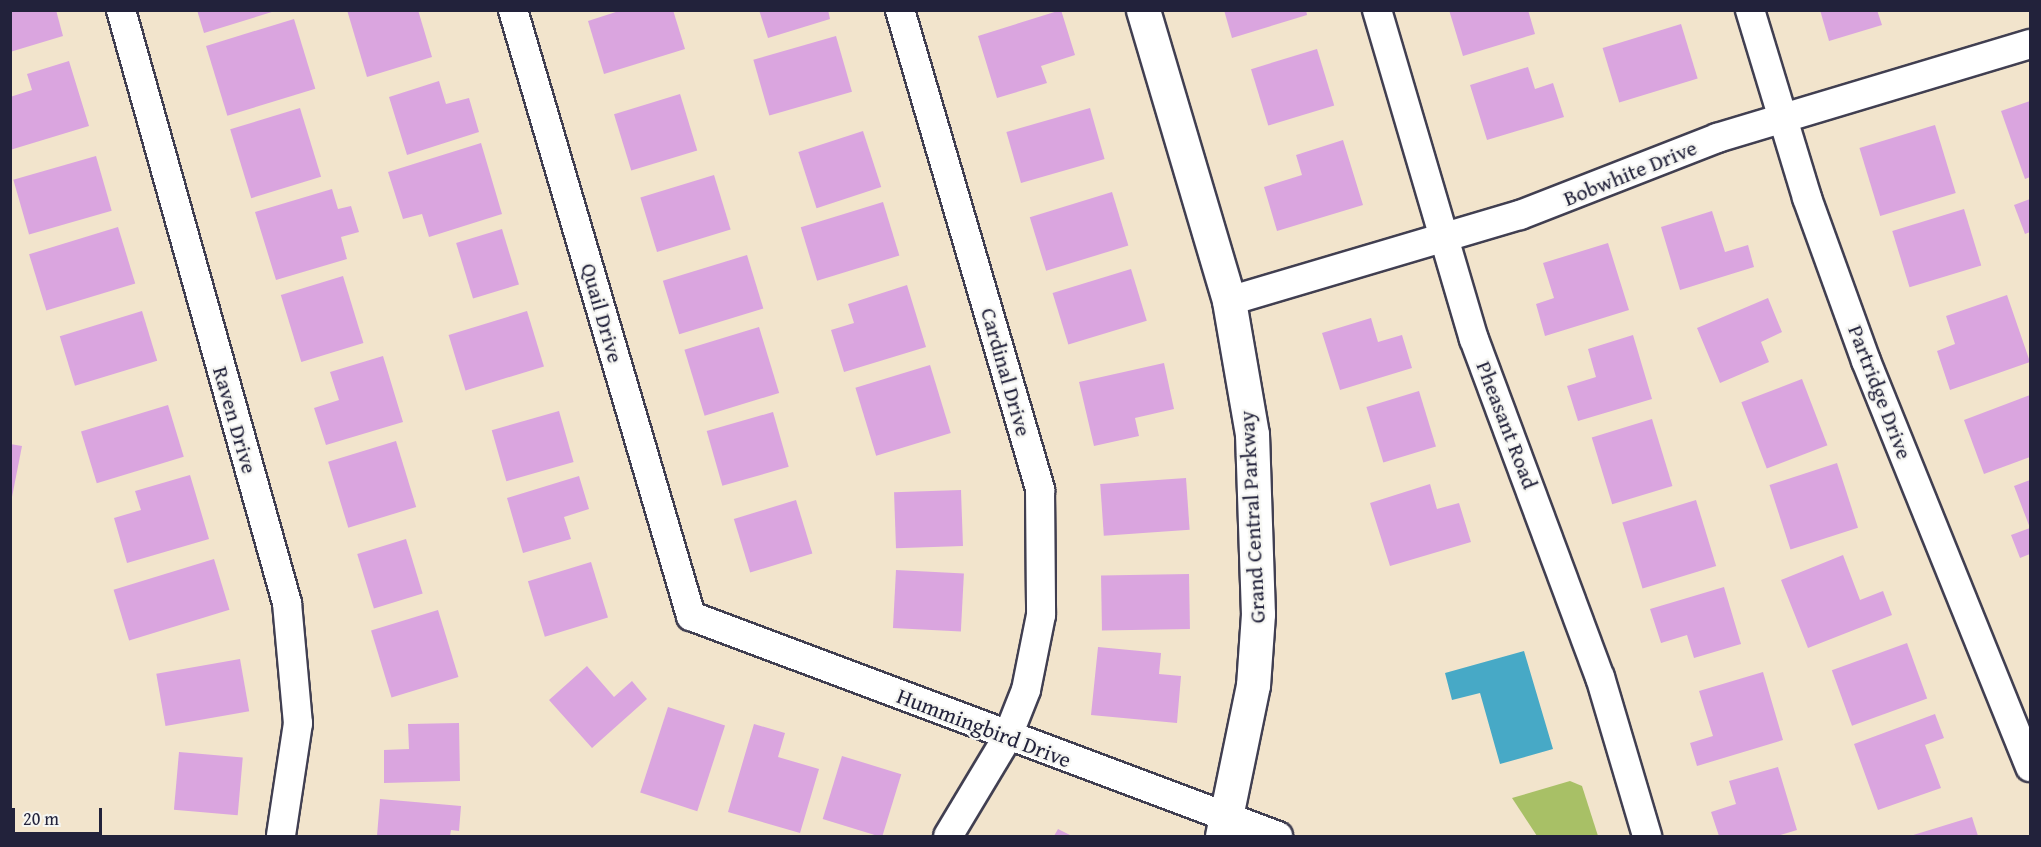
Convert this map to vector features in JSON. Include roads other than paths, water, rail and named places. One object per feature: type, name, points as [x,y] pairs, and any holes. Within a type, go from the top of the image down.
[{"type":"street","name":"Raven Drive","points":[[121,10],[287,603],[298,723],[281,837]]},
{"type":"street","name":"Quail Drive","points":[[513,10],[691,616]]},
{"type":"street","name":"Cardinal Drive","points":[[900,10],[1040,490],[1041,615],[1026,690],[1007,738],[948,837]]},
{"type":"street","name":"Grand Central Parkway","points":[[1143,10],[1229,301],[1252,434],[1258,614],[1253,685],[1225,827]]},
{"type":"street","name":"Pheasant Road","points":[[1377,10],[1474,339],[1600,677],[1647,837]]},
{"type":"street","name":"Partridge Drive","points":[[1749,10],[1781,118],[1866,361],[2031,767]]},
{"type":"street","name":"Bobwhite Drive","points":[[1229,301],[1444,239],[1781,118],[2031,44]]},
{"type":"street","name":"Hummingbird Drive","points":[[691,616],[1007,738],[1225,827],[1278,837]]},
{"type":"water","points":[[1524,651],[1553,749],[1500,764],[1480,693],[1452,700],[1445,673]]}]
